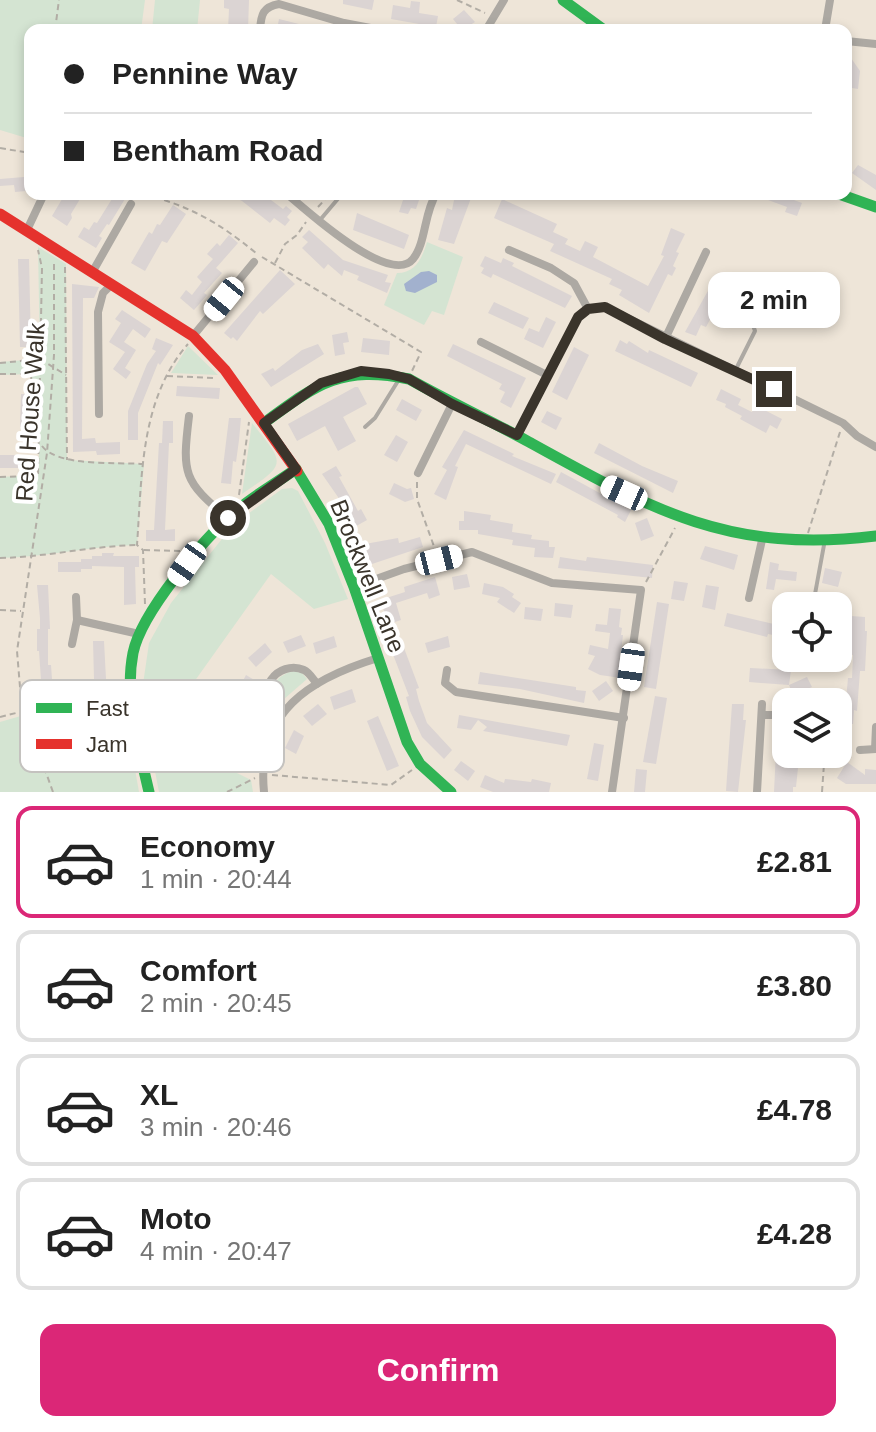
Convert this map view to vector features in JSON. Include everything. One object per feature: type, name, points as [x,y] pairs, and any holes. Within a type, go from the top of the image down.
[{"type":"street","points":[[486,24],[504,0]]},
{"type":"street","points":[[563,0],[596,24]]},
{"type":"street","points":[[826,24],[830,0]]},
{"type":"street","points":[[261,24],[266,3],[349,24]]},
{"type":"street","points":[[852,42],[876,44]]},
{"type":"street","points":[[852,199],[876,207]]},
{"type":"street","points":[[32,233],[42,200]]},
{"type":"street","points":[[294,200],[355,248],[395,265],[412,261],[433,200]]},
{"type":"street","points":[[93,271],[131,204]]},
{"type":"street","name":"Brockwell Lane","points":[[0,214],[193,336],[231,378],[296,469],[329,524],[407,742],[420,764],[451,792]]},
{"type":"street","points":[[521,255],[525,246]]},
{"type":"street","points":[[509,250],[551,268],[574,283],[588,309]]},
{"type":"street","points":[[665,339],[706,252]]},
{"type":"street","points":[[193,336],[254,262]]},
{"type":"street","points":[[99,414],[98,312],[103,293],[112,284]]},
{"type":"street","points":[[517,435],[578,317],[588,309],[605,307],[665,339],[843,423],[876,447]]},
{"type":"street","points":[[481,342],[547,375]]},
{"type":"street","points":[[264,423],[321,383],[361,371],[404,378],[517,435],[596,480],[681,518],[737,536],[762,540],[824,543],[876,537]]},
{"type":"street","points":[[418,473],[452,404]]},
{"type":"street","points":[[189,416],[184,459],[189,478],[200,496],[232,515]]},
{"type":"street","points":[[131,680],[133,651],[139,634],[199,551],[232,515],[296,469]]},
{"type":"street","points":[[749,598],[762,540]]},
{"type":"street","points":[[354,587],[404,569],[472,552],[552,583],[641,590],[612,792]]},
{"type":"street","points":[[72,644],[77,620],[76,597]]},
{"type":"street","points":[[77,620],[139,634]]},
{"type":"street","points":[[284,712],[301,693],[378,658]]},
{"type":"street","points":[[272,680],[281,672],[296,669],[304,670],[317,684]]},
{"type":"street","points":[[447,670],[445,683],[456,692],[624,718]]},
{"type":"street","points":[[757,792],[762,704]]},
{"type":"street","points":[[762,715],[772,715]]},
{"type":"street","points":[[860,750],[875,749],[876,727]]},
{"type":"street","points":[[145,772],[149,792]]},
{"type":"street","points":[[262,774],[264,792]]},
{"type":"lane","points":[[316,218],[336,200]]},
{"type":"lane","points":[[735,371],[755,331],[749,313],[751,305]]},
{"type":"lane","points":[[365,427],[404,378]]},
{"type":"lane","points":[[815,592],[824,543]]},
{"type":"path","points":[[56,24],[59,0]]},
{"type":"path","points":[[457,0],[486,14]]},
{"type":"path","points":[[477,10],[483,24]]},
{"type":"path","points":[[0,148],[24,152]]},
{"type":"path","points":[[166,200],[183,205],[223,226],[274,264],[421,352],[404,378]]},
{"type":"path","points":[[274,264],[285,244],[316,218],[326,200]]},
{"type":"path","points":[[0,477],[38,476],[42,268],[32,233]]},
{"type":"path","points":[[67,254],[67,460]]},
{"type":"path","name":"Red House Walk","points":[[21,680],[17,651],[47,453],[54,369],[54,259]]},
{"type":"path","points":[[137,545],[149,423],[165,376],[193,336]]},
{"type":"path","points":[[0,363],[40,359],[68,376]]},
{"type":"path","points":[[0,374],[31,374],[34,427],[47,453],[67,460],[144,464]]},
{"type":"path","points":[[165,376],[231,378]]},
{"type":"path","points":[[232,515],[252,407]]},
{"type":"path","points":[[805,543],[843,423]]},
{"type":"path","points":[[418,473],[417,499],[439,560]]},
{"type":"path","points":[[641,590],[681,518]]},
{"type":"path","points":[[0,558],[31,558],[99,546],[137,545],[143,550],[199,551]]},
{"type":"path","points":[[143,550],[146,623]]},
{"type":"path","points":[[0,610],[22,611]]},
{"type":"path","points":[[0,717],[20,711]]},
{"type":"path","points":[[822,792],[824,764],[857,755],[860,750]]},
{"type":"path","points":[[227,792],[262,774],[391,785],[420,764]]},
{"type":"path","name":"Red House Walk","points":[[46,772],[53,792]]},
{"type":"green space","points":[[0,0],[145,0],[142,24],[24,24],[24,137],[0,130]]},
{"type":"green space","points":[[155,0],[200,0],[198,24],[153,24]]},
{"type":"green space","points":[[427,242],[463,257],[444,315],[432,311],[424,325],[384,305],[397,273],[414,267]]},
{"type":"green space","points":[[38,247],[66,264],[67,460],[144,464],[137,545],[0,558],[0,477],[38,475],[39,453],[31,374],[0,375],[0,362],[40,359]]},
{"type":"green space","points":[[188,346],[218,375],[171,373]]},
{"type":"green space","points":[[252,423],[271,447],[277,463],[267,476],[242,494]]},
{"type":"green space","points":[[282,489],[298,491],[325,543],[348,599],[314,609],[271,574],[195,680],[144,680],[149,643],[171,603],[233,525]]},
{"type":"green space","points":[[293,671],[302,673],[307,679],[284,699],[284,680],[277,680]]},
{"type":"green space","points":[[20,716],[20,772],[135,772],[139,792],[0,792],[0,722]]},
{"type":"green space","points":[[155,772],[235,772],[251,780],[253,792],[159,792]]},
{"type":"water","points":[[429,271],[437,275],[437,282],[415,293],[406,291],[404,284],[421,272]]},
{"type":"building","points":[[224,0],[249,0],[248,24],[228,24],[229,9],[224,8]]},
{"type":"building","points":[[343,0],[374,0],[372,10],[343,4]]},
{"type":"building","points":[[411,1],[420,2],[419,13],[438,16],[437,24],[391,19],[393,5],[410,8]]},
{"type":"building","points":[[464,10],[475,22],[457,24],[453,19]]},
{"type":"building","points":[[279,19],[299,24],[278,24]]},
{"type":"building","points":[[852,59],[860,71],[858,89],[852,88]]},
{"type":"building","points":[[858,165],[876,175],[876,190],[852,173]]},
{"type":"building","points":[[24,177],[24,191],[15,192],[14,185],[0,186],[0,179]]},
{"type":"building","points":[[61,200],[79,200],[67,226],[52,216]]},
{"type":"building","points":[[111,200],[124,200],[99,236],[102,238],[96,248],[78,237],[84,227],[89,230],[94,222],[97,223]]},
{"type":"building","points":[[271,200],[283,209],[286,206],[292,211],[287,217],[290,220],[285,226],[274,218],[270,223],[242,201]]},
{"type":"building","points":[[403,200],[419,200],[416,209],[411,208],[408,214],[399,212]]},
{"type":"building","points":[[454,200],[470,200],[454,244],[438,240],[447,208],[452,210]]},
{"type":"building","points":[[504,200],[557,224],[553,232],[568,239],[565,244],[580,251],[585,241],[598,247],[593,257],[648,286],[664,256],[661,255],[671,228],[685,234],[676,252],[679,253],[673,266],[676,268],[672,276],[668,274],[649,313],[619,295],[622,290],[609,284],[612,279],[550,251],[554,244],[494,218]]},
{"type":"building","points":[[768,200],[802,203],[797,216],[785,212],[787,207]]},
{"type":"building","points":[[173,205],[186,214],[167,243],[162,241],[145,271],[131,263],[149,232],[152,234],[157,224],[160,225]]},
{"type":"building","points":[[357,213],[409,235],[404,249],[353,230]]},
{"type":"building","points":[[309,230],[343,260],[388,275],[385,282],[391,283],[387,293],[357,280],[359,276],[344,270],[342,276],[328,264],[324,269],[302,248],[308,242],[302,237]]},
{"type":"building","points":[[229,235],[238,243],[216,268],[222,273],[194,310],[180,298],[186,290],[192,295],[202,282],[197,277],[213,259],[207,254],[217,243],[220,246]]},
{"type":"building","points":[[485,256],[501,263],[503,258],[514,263],[512,266],[572,296],[565,308],[493,274],[491,278],[481,273],[484,268],[480,266]]},
{"type":"building","points":[[18,259],[29,259],[31,347],[20,347]]},
{"type":"building","points":[[280,270],[295,284],[263,314],[260,311],[237,341],[233,337],[231,339],[224,333]]},
{"type":"building","points":[[723,273],[733,278],[716,313],[706,327],[701,325],[696,336],[685,332],[714,280],[718,282]]},
{"type":"building","points":[[72,284],[99,287],[94,298],[83,298],[82,439],[95,438],[96,443],[120,442],[120,454],[73,452]]},
{"type":"building","points":[[494,302],[529,318],[523,329],[488,313]]},
{"type":"building","points":[[122,310],[151,329],[145,338],[133,329],[124,342],[136,350],[125,368],[131,372],[126,379],[113,369],[125,352],[109,342],[121,323],[115,319]]},
{"type":"building","points":[[546,317],[556,322],[543,348],[524,339],[529,328],[539,332]]},
{"type":"building","points":[[347,332],[349,342],[343,343],[345,354],[335,356],[332,335]]},
{"type":"building","points":[[156,338],[173,345],[160,365],[158,363],[138,413],[138,440],[128,440],[128,411],[147,364],[156,351],[152,349]]},
{"type":"building","points":[[363,338],[390,341],[389,355],[361,352]]},
{"type":"building","points":[[620,340],[627,344],[629,341],[648,353],[649,350],[698,373],[691,387],[615,351]]},
{"type":"building","points":[[318,344],[324,354],[271,387],[261,374],[273,368],[275,371],[302,350]]},
{"type":"building","points":[[453,344],[526,378],[511,408],[500,402],[505,392],[499,389],[502,384],[447,356]]},
{"type":"building","points":[[574,347],[589,355],[567,400],[552,392]]},
{"type":"building","points":[[177,386],[220,388],[219,399],[176,396]]},
{"type":"building","points":[[358,387],[367,404],[343,417],[356,441],[338,451],[325,426],[297,441],[288,424]]},
{"type":"building","points":[[721,389],[741,399],[738,405],[752,412],[755,405],[782,419],[777,429],[770,425],[766,433],[740,419],[742,416],[716,400]]},
{"type":"building","points":[[21,394],[32,394],[32,427],[20,427]]},
{"type":"building","points":[[402,399],[422,410],[416,421],[396,410]]},
{"type":"building","points":[[547,411],[562,418],[556,430],[541,422]]},
{"type":"building","points":[[229,418],[241,418],[231,484],[221,483]]},
{"type":"building","points":[[163,421],[173,421],[173,443],[162,443]]},
{"type":"building","points":[[464,430],[514,454],[512,456],[556,474],[551,484],[466,444],[455,466],[458,467],[446,500],[434,494],[447,470],[442,467]]},
{"type":"building","points":[[396,435],[408,442],[397,462],[384,455]]},
{"type":"building","points":[[159,443],[169,443],[165,530],[175,529],[175,541],[146,541],[146,530],[154,530]]},
{"type":"building","points":[[599,443],[678,481],[673,493],[594,453]]},
{"type":"building","points":[[0,455],[29,455],[29,468],[0,468]]},
{"type":"building","points":[[336,466],[358,511],[361,509],[367,520],[351,529],[338,497],[322,474]]},
{"type":"building","points":[[561,472],[631,510],[625,522],[618,515],[556,482]]},
{"type":"building","points":[[394,483],[411,488],[414,499],[405,502],[389,494]]},
{"type":"building","points":[[464,511],[491,515],[490,520],[513,524],[512,532],[549,541],[549,547],[555,547],[553,558],[534,557],[535,548],[512,545],[513,540],[478,534],[478,530],[459,530],[459,521],[464,521]]},
{"type":"building","points":[[647,518],[654,536],[641,541],[635,523]]},
{"type":"building","points":[[420,537],[423,547],[369,565],[365,544],[398,538],[399,543]]},
{"type":"building","points":[[705,546],[738,555],[734,570],[700,559]]},
{"type":"building","points":[[102,553],[139,556],[139,567],[135,567],[136,604],[124,605],[124,567],[92,566],[92,569],[81,569],[81,572],[58,572],[58,562],[81,562],[81,559],[102,556]]},
{"type":"building","points":[[560,557],[653,565],[652,578],[558,568]]},
{"type":"building","points":[[770,562],[779,564],[778,570],[797,572],[796,581],[776,579],[774,590],[766,589]]},
{"type":"building","points":[[825,568],[842,572],[838,587],[822,583]]},
{"type":"building","points":[[467,574],[470,587],[454,590],[452,577]]},
{"type":"building","points":[[435,577],[440,595],[429,599],[427,593],[396,603],[401,620],[389,624],[380,600],[405,592],[404,587]]},
{"type":"building","points":[[674,581],[688,583],[684,601],[671,599]]},
{"type":"building","points":[[484,583],[503,587],[514,594],[512,597],[521,603],[514,613],[497,602],[500,598],[482,594]]},
{"type":"building","points":[[37,585],[48,585],[48,665],[51,665],[52,679],[94,679],[93,641],[104,641],[106,679],[109,680],[41,680],[37,651],[40,618]]},
{"type":"building","points":[[706,585],[719,587],[715,610],[702,607]]},
{"type":"building","points":[[657,602],[669,604],[656,689],[644,687]]},
{"type":"building","points":[[555,603],[573,605],[571,618],[554,616]]},
{"type":"building","points":[[525,607],[543,609],[541,621],[524,619]]},
{"type":"building","points":[[609,608],[621,609],[619,627],[623,635],[620,660],[624,661],[621,678],[600,675],[588,669],[595,656],[588,654],[590,645],[608,649],[610,633],[595,631],[596,624],[607,625]]},
{"type":"building","points":[[727,613],[772,624],[772,635],[767,637],[724,626]]},
{"type":"building","points":[[852,616],[865,617],[865,671],[860,671],[857,711],[854,710],[852,724],[852,688],[847,688],[848,678],[852,678]]},
{"type":"building","points":[[301,635],[306,646],[288,653],[283,642]]},
{"type":"building","points":[[334,636],[337,647],[316,654],[313,643]]},
{"type":"building","points":[[448,636],[450,647],[428,653],[425,643]]},
{"type":"building","points":[[401,640],[419,688],[416,689],[427,723],[452,750],[444,759],[422,737],[410,711],[406,697],[409,696],[389,644]]},
{"type":"building","points":[[265,643],[272,652],[256,667],[248,658]]},
{"type":"building","points":[[750,668],[791,672],[789,685],[749,682]]},
{"type":"building","points":[[480,672],[576,687],[576,690],[586,691],[584,703],[520,689],[478,684]]},
{"type":"building","points":[[807,677],[812,687],[790,688],[789,685]]},
{"type":"building","points":[[606,681],[613,691],[599,701],[592,691]]},
{"type":"building","points":[[352,689],[356,702],[334,710],[330,697]]},
{"type":"building","points":[[655,696],[667,698],[656,764],[643,762]]},
{"type":"building","points":[[318,704],[327,714],[312,726],[303,716]]},
{"type":"building","points":[[732,704],[744,704],[743,720],[746,720],[738,792],[726,791]]},
{"type":"building","points":[[459,715],[570,735],[567,746],[483,731],[487,727],[478,720],[471,730],[457,728]]},
{"type":"building","points":[[378,716],[399,766],[387,771],[367,721]]},
{"type":"building","points":[[294,730],[304,736],[296,754],[285,748]]},
{"type":"building","points":[[594,743],[604,745],[598,781],[587,779]]},
{"type":"building","points":[[461,761],[475,771],[468,781],[454,770]]},
{"type":"building","points":[[852,766],[865,775],[865,769],[876,770],[876,784],[846,784],[837,778],[843,768]]},
{"type":"building","points":[[775,768],[798,768],[793,792],[774,792]]},
{"type":"building","points":[[636,769],[647,770],[645,792],[634,792]]},
{"type":"building","points":[[485,775],[504,783],[505,779],[531,782],[532,779],[551,783],[549,792],[493,792],[480,787]]},
{"type":"traffic: fast","points":[[563,0],[596,24]]},
{"type":"traffic: fast","points":[[852,199],[876,207]]},
{"type":"traffic: fast","points":[[264,423],[315,388],[347,376],[365,374],[409,379],[615,488],[694,521],[734,532],[777,538],[824,540],[876,536]]},
{"type":"traffic: fast","points":[[130,680],[138,637],[176,577],[223,523],[243,505],[296,469]]},
{"type":"traffic: fast","points":[[297,471],[329,524],[407,742],[420,764],[451,792]]},
{"type":"traffic: fast","points":[[144,772],[149,792]]},
{"type":"traffic: jam","points":[[0,214],[193,336],[225,370],[297,471]]},
{"type":"route","points":[[228,518],[296,469],[264,423],[321,383],[361,371],[409,379],[452,404],[517,435],[578,317],[588,309],[605,307],[665,339],[774,389]]}]
